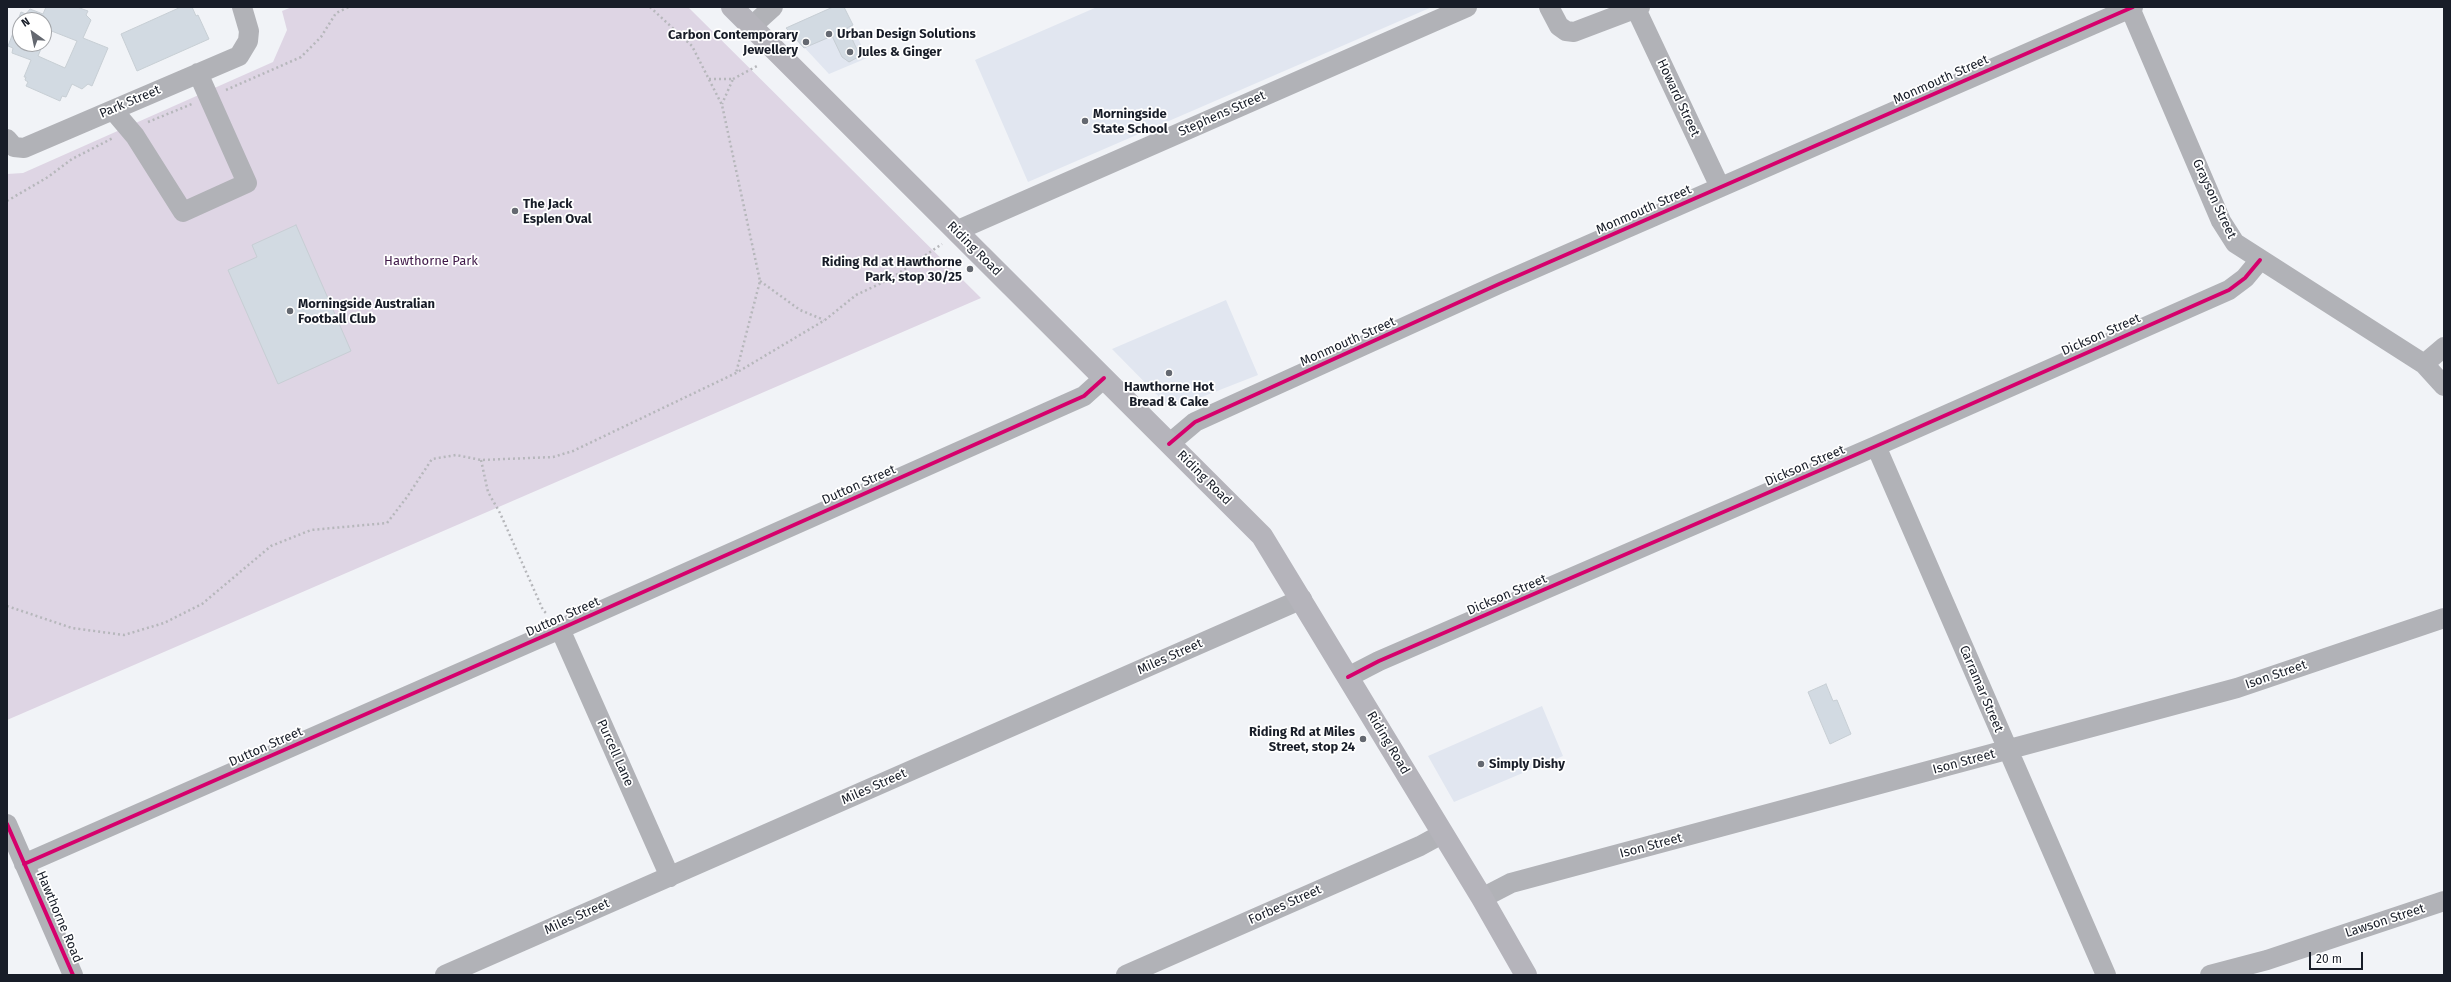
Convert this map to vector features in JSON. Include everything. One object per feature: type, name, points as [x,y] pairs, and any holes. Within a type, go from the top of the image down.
[{"type":"main road","name":"Riding Road","points":[[732,7],[1262,536],[1302,599],[1442,834],[1482,898],[1526,975]]},
{"type":"street","name":"Park Street","points":[[7,139],[14,147],[24,148],[239,56],[248,41],[247,20],[242,7]]},
{"type":"street","points":[[752,26],[773,7]]},
{"type":"street","name":"Stephens Street","points":[[956,231],[1467,7]]},
{"type":"street","points":[[1549,7],[1559,26],[1566,31],[1574,32],[1638,8]]},
{"type":"street","name":"Howard Street","points":[[1638,8],[1720,188]]},
{"type":"street","name":"Monmouth Street","points":[[1169,444],[1195,422],[1499,284],[2132,8]]},
{"type":"street","name":"Grayson Street","points":[[2132,8],[2221,221],[2235,243],[2424,364],[2444,386]]},
{"type":"street","points":[[113,110],[131,129],[183,212],[247,183],[198,73]]},
{"type":"street","name":"Dickson Street","points":[[1348,677],[1387,658],[1876,446],[2229,290],[2245,278],[2260,260]]},
{"type":"street","points":[[2424,364],[2444,347]]},
{"type":"street","name":"Dutton Street","points":[[24,864],[560,629],[1084,396],[1104,378]]},
{"type":"street","name":"Carramar Street","points":[[1876,446],[2106,975]]},
{"type":"street","name":"Miles Street","points":[[445,975],[1302,599]]},
{"type":"street","name":"Ison Street","points":[[1482,898],[1511,883],[2237,688],[2444,618]]},
{"type":"street","name":"Purcell Lane","points":[[560,629],[670,877]]},
{"type":"street","name":"Hawthorne Road","points":[[7,824],[73,975]]},
{"type":"street","name":"Forbes Street","points":[[1126,975],[1415,848],[1442,834]]},
{"type":"street","name":"Lawson Street","points":[[2210,975],[2267,960],[2444,901]]},
{"type":"path","points":[[7,201],[48,177],[72,159],[131,129],[300,58],[321,37],[336,13],[349,7]]},
{"type":"path","points":[[650,7],[692,46],[722,105],[760,281],[736,373]]},
{"type":"path","points":[[709,79],[734,79],[757,66]]},
{"type":"path","points":[[722,105],[734,79]]},
{"type":"path","points":[[7,606],[72,628],[124,635],[164,623],[202,604],[271,546],[311,530],[387,524],[432,459],[456,455],[481,460],[553,456],[573,451],[736,373],[825,320],[856,295],[890,279],[937,249],[956,231]]},
{"type":"path","points":[[760,281],[800,310],[825,320]]},
{"type":"path","points":[[481,460],[488,492],[500,513],[543,610],[560,629]]},
{"type":"shaded area","points":[[833,7],[844,7],[867,58],[829,74],[790,32],[792,25]]},
{"type":"shaded area","name":"Morningside State School","points":[[1097,7],[1432,7],[1028,182],[975,60]]},
{"type":"shaded area","points":[[1226,300],[1258,375],[1171,409],[1112,349]]},
{"type":"shaded area","points":[[1542,706],[1563,756],[1454,802],[1428,756]]},
{"type":"green space","name":"Hawthorne Park","points":[[292,7],[688,7],[981,298],[7,720],[7,174],[23,173],[273,62],[287,30],[282,11]]},
{"type":"building","points":[[46,7],[77,7],[88,11],[86,15],[91,20],[83,38],[108,48],[92,86],[88,84],[82,89],[72,84],[66,97],[62,96],[60,101],[26,86],[28,82],[25,80],[26,77],[24,77],[31,60],[12,53],[40,52],[38,56],[65,68],[77,41],[52,31],[52,12],[44,12]]},
{"type":"building","points":[[181,7],[192,7],[196,16],[198,15],[209,39],[137,71],[121,34]]},
{"type":"building","points":[[833,7],[844,7],[853,25],[847,28],[860,56],[849,62],[842,57],[832,36],[804,48],[786,28]]},
{"type":"building","points":[[30,9],[38,12],[28,12]]},
{"type":"building","points":[[12,36],[12,48],[8,46]]},
{"type":"building","name":"Morningside Australian Football Club","points":[[296,225],[351,351],[278,384],[228,270],[257,257],[252,245]]},
{"type":"building","points":[[1826,684],[1833,701],[1837,700],[1851,734],[1830,744],[1808,692]]},
{"type":"cycle path","points":[[1169,444],[1195,422],[1499,284],[2133,7]]},
{"type":"cycle path","points":[[1348,677],[1379,661],[1876,446],[2229,290],[2245,278],[2260,260]]},
{"type":"cycle path","points":[[24,864],[560,629],[1084,396],[1104,378]]},
{"type":"cycle path","points":[[7,824],[73,975]]},
{"type":"place","name":"Urban Design Solutions","points":[[829,34]]},
{"type":"place","name":"Carbon Contemporary Jewellery","points":[[806,42]]},
{"type":"place","name":"Jules & Ginger","points":[[850,52]]},
{"type":"place","name":"Morningside State School","points":[[1085,121]]},
{"type":"place","name":"The Jack Esplen Oval","points":[[515,211]]},
{"type":"place","name":"Riding Rd at Hawthorne Park, stop 30/25","points":[[970,269]]},
{"type":"place","name":"Morningside Australian Football Club","points":[[290,311]]},
{"type":"place","name":"Hawthorne Hot Bread & Cake","points":[[1169,373]]},
{"type":"place","name":"Riding Rd at Miles Street, stop 24","points":[[1363,739]]},
{"type":"place","name":"Simply Dishy","points":[[1481,764]]}]
